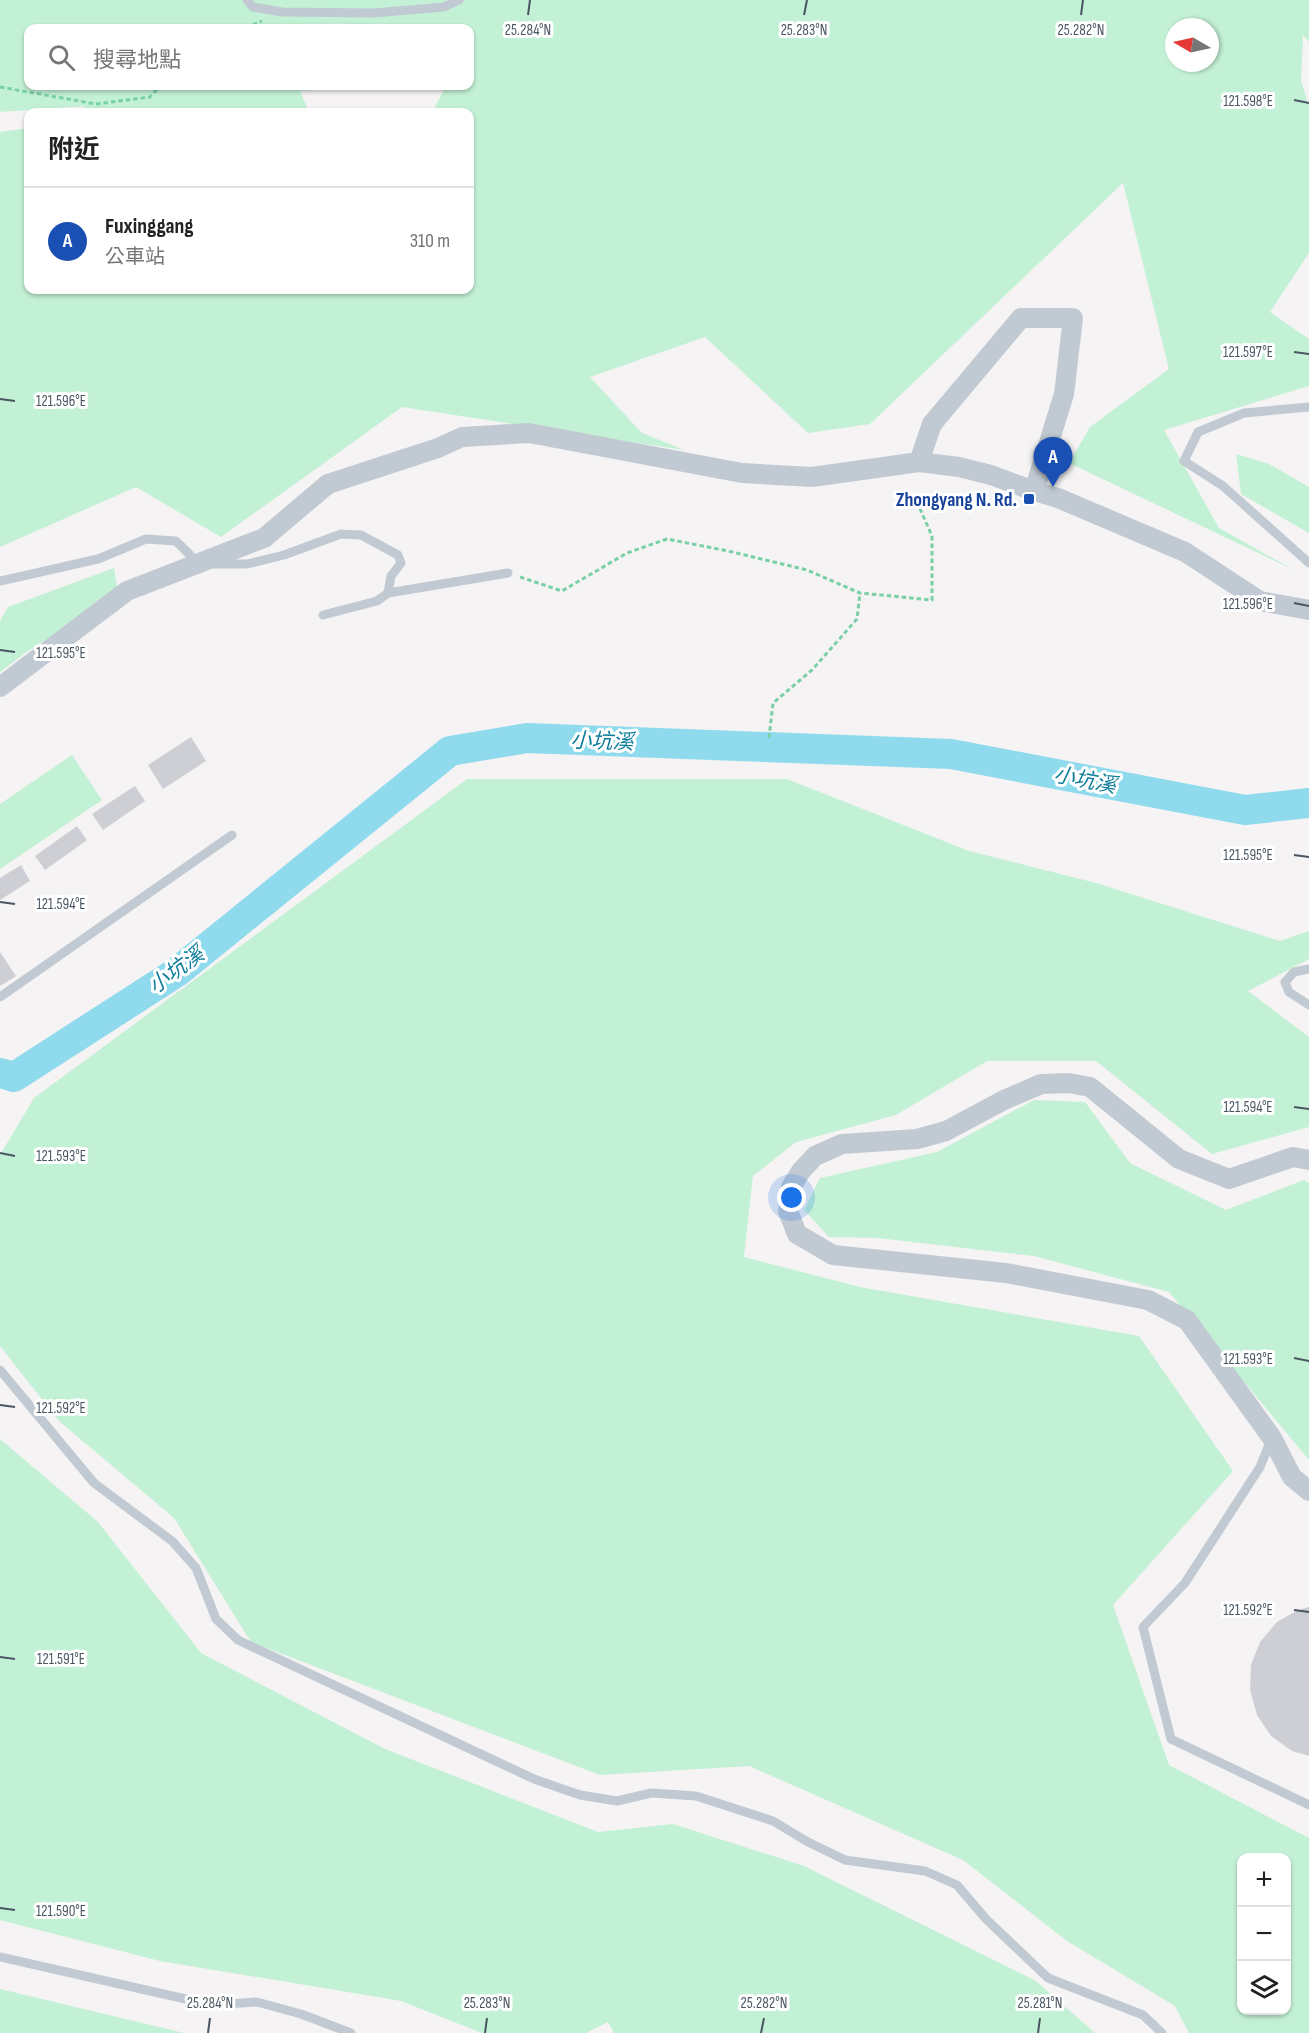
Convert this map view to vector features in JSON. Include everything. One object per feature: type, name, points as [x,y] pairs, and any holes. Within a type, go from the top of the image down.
[{"type":"street","points":[[920,462],[932,424],[1021,318],[1073,318],[1064,394],[1034,491]]},
{"type":"street","points":[[0,687],[127,591],[264,538],[328,484],[438,448],[462,437],[529,433],[742,474],[812,477],[920,462],[958,466],[1058,498],[1185,552],[1260,601],[1309,610]]},
{"type":"street","points":[[1309,1160],[1293,1157],[1228,1179],[1179,1159],[1090,1087],[1069,1083],[1041,1084],[1004,1100],[946,1131],[917,1139],[842,1144],[815,1156],[791,1186],[788,1211],[797,1234],[833,1255],[1006,1273],[1148,1300],[1187,1320],[1272,1438],[1292,1478],[1309,1491]]},
{"type":"lane","points":[[246,0],[253,7],[282,12],[374,13],[444,7],[459,0]]},
{"type":"lane","points":[[1309,407],[1244,412],[1198,432],[1184,461],[1223,486],[1309,563]]},
{"type":"lane","points":[[0,581],[98,559],[146,539],[176,541],[199,563],[248,564],[284,555],[341,534],[361,535],[398,555],[401,563],[391,576],[388,593]]},
{"type":"lane","points":[[323,615],[378,601],[388,593],[508,573]]},
{"type":"lane","points":[[0,997],[232,835]]},
{"type":"lane","points":[[1309,969],[1294,972],[1285,982],[1289,992],[1309,1005]]},
{"type":"lane","points":[[0,1370],[94,1483],[172,1541],[196,1569],[216,1619],[238,1640],[534,1779],[580,1795],[616,1802],[651,1793],[696,1796],[772,1821],[845,1860],[925,1871],[957,1885],[986,1919],[1048,1978],[1143,2015],[1162,2033]]},
{"type":"lane","points":[[1272,1438],[1260,1467],[1185,1583],[1143,1626],[1171,1739],[1309,1805]]},
{"type":"lane","points":[[0,1956],[212,2005],[257,2002],[301,2014],[351,2033]]},
{"type":"path","points":[[0,87],[96,104],[150,97],[156,90]]},
{"type":"path","points":[[508,573],[562,591],[627,553],[667,539],[807,570],[860,593],[932,600],[932,536],[913,493]]},
{"type":"path","points":[[770,738],[772,703],[812,670],[857,619],[860,593]]},
{"type":"green space","points":[[0,0],[1309,0],[1309,42],[1303,35],[1301,81],[1309,105],[1309,253],[1270,312],[1309,339],[1309,386],[1164,430],[1219,528],[1294,570],[1069,463],[1090,427],[1169,369],[1123,183],[870,424],[808,433],[705,337],[590,377],[642,433],[684,450],[402,407],[221,537],[136,487],[0,547],[0,132],[24,129],[24,294],[474,294],[474,108],[434,108],[444,90],[474,90],[474,24],[24,24],[24,90],[315,90],[300,91],[307,108],[83,108],[85,106],[24,108],[24,110],[0,112]]},
{"type":"green space","points":[[1236,454],[1269,464],[1309,487],[1309,533],[1241,494]]},
{"type":"green space","points":[[114,568],[118,594],[28,651],[0,672],[0,621],[8,607]]},
{"type":"green space","points":[[72,755],[102,800],[0,869],[0,804]]},
{"type":"green space","points":[[467,779],[787,779],[969,851],[1096,883],[1280,941],[1309,931],[1309,959],[1248,991],[1309,1037],[1309,1127],[1212,1154],[1096,1061],[987,1061],[896,1115],[796,1142],[753,1176],[744,1257],[860,1287],[1139,1336],[1233,1471],[1113,1605],[1169,1765],[1309,1838],[1309,2033],[1189,2033],[1175,2006],[1067,1941],[963,1860],[749,1766],[600,1775],[251,1642],[174,1518],[59,1421],[0,1346],[0,1155],[34,1098]]},
{"type":"green space","points":[[1034,1100],[1085,1102],[1130,1163],[1226,1210],[1304,1180],[1309,1183],[1309,1460],[1169,1292],[1034,1256],[878,1238],[829,1237],[804,1210],[820,1178],[937,1152]]},
{"type":"green space","points":[[0,1439],[98,1522],[201,1653],[385,1749],[598,1832],[673,1824],[804,1866],[1036,1981],[1095,2033],[614,2033],[608,2022],[586,2033],[482,2033],[401,2001],[160,1961],[0,1920]]},
{"type":"green space","points":[[0,1989],[184,2033],[0,2033]]},
{"type":"building","points":[[191,737],[206,761],[163,789],[148,765]]},
{"type":"building","points":[[135,786],[145,801],[103,830],[92,814]]},
{"type":"building","points":[[77,826],[87,840],[45,870],[35,856]]},
{"type":"building","points":[[21,865],[30,881],[0,900],[0,878]]},
{"type":"building","points":[[0,952],[16,976],[0,986]]},
{"type":"building","points":[[1309,1607],[1309,1756],[1292,1751],[1271,1736],[1257,1715],[1250,1690],[1251,1665],[1260,1642],[1277,1622],[1298,1610]]},
{"type":"waterway","name":"小坑溪","points":[[0,1073],[14,1077],[177,972],[450,751],[527,738],[951,754],[1245,810],[1309,803]]},
{"type":"place","name":"Fuxinggang","points":[[1053,487]]},
{"type":"place","name":"Zhongyang N. Rd.","points":[[1029,499]]}]
